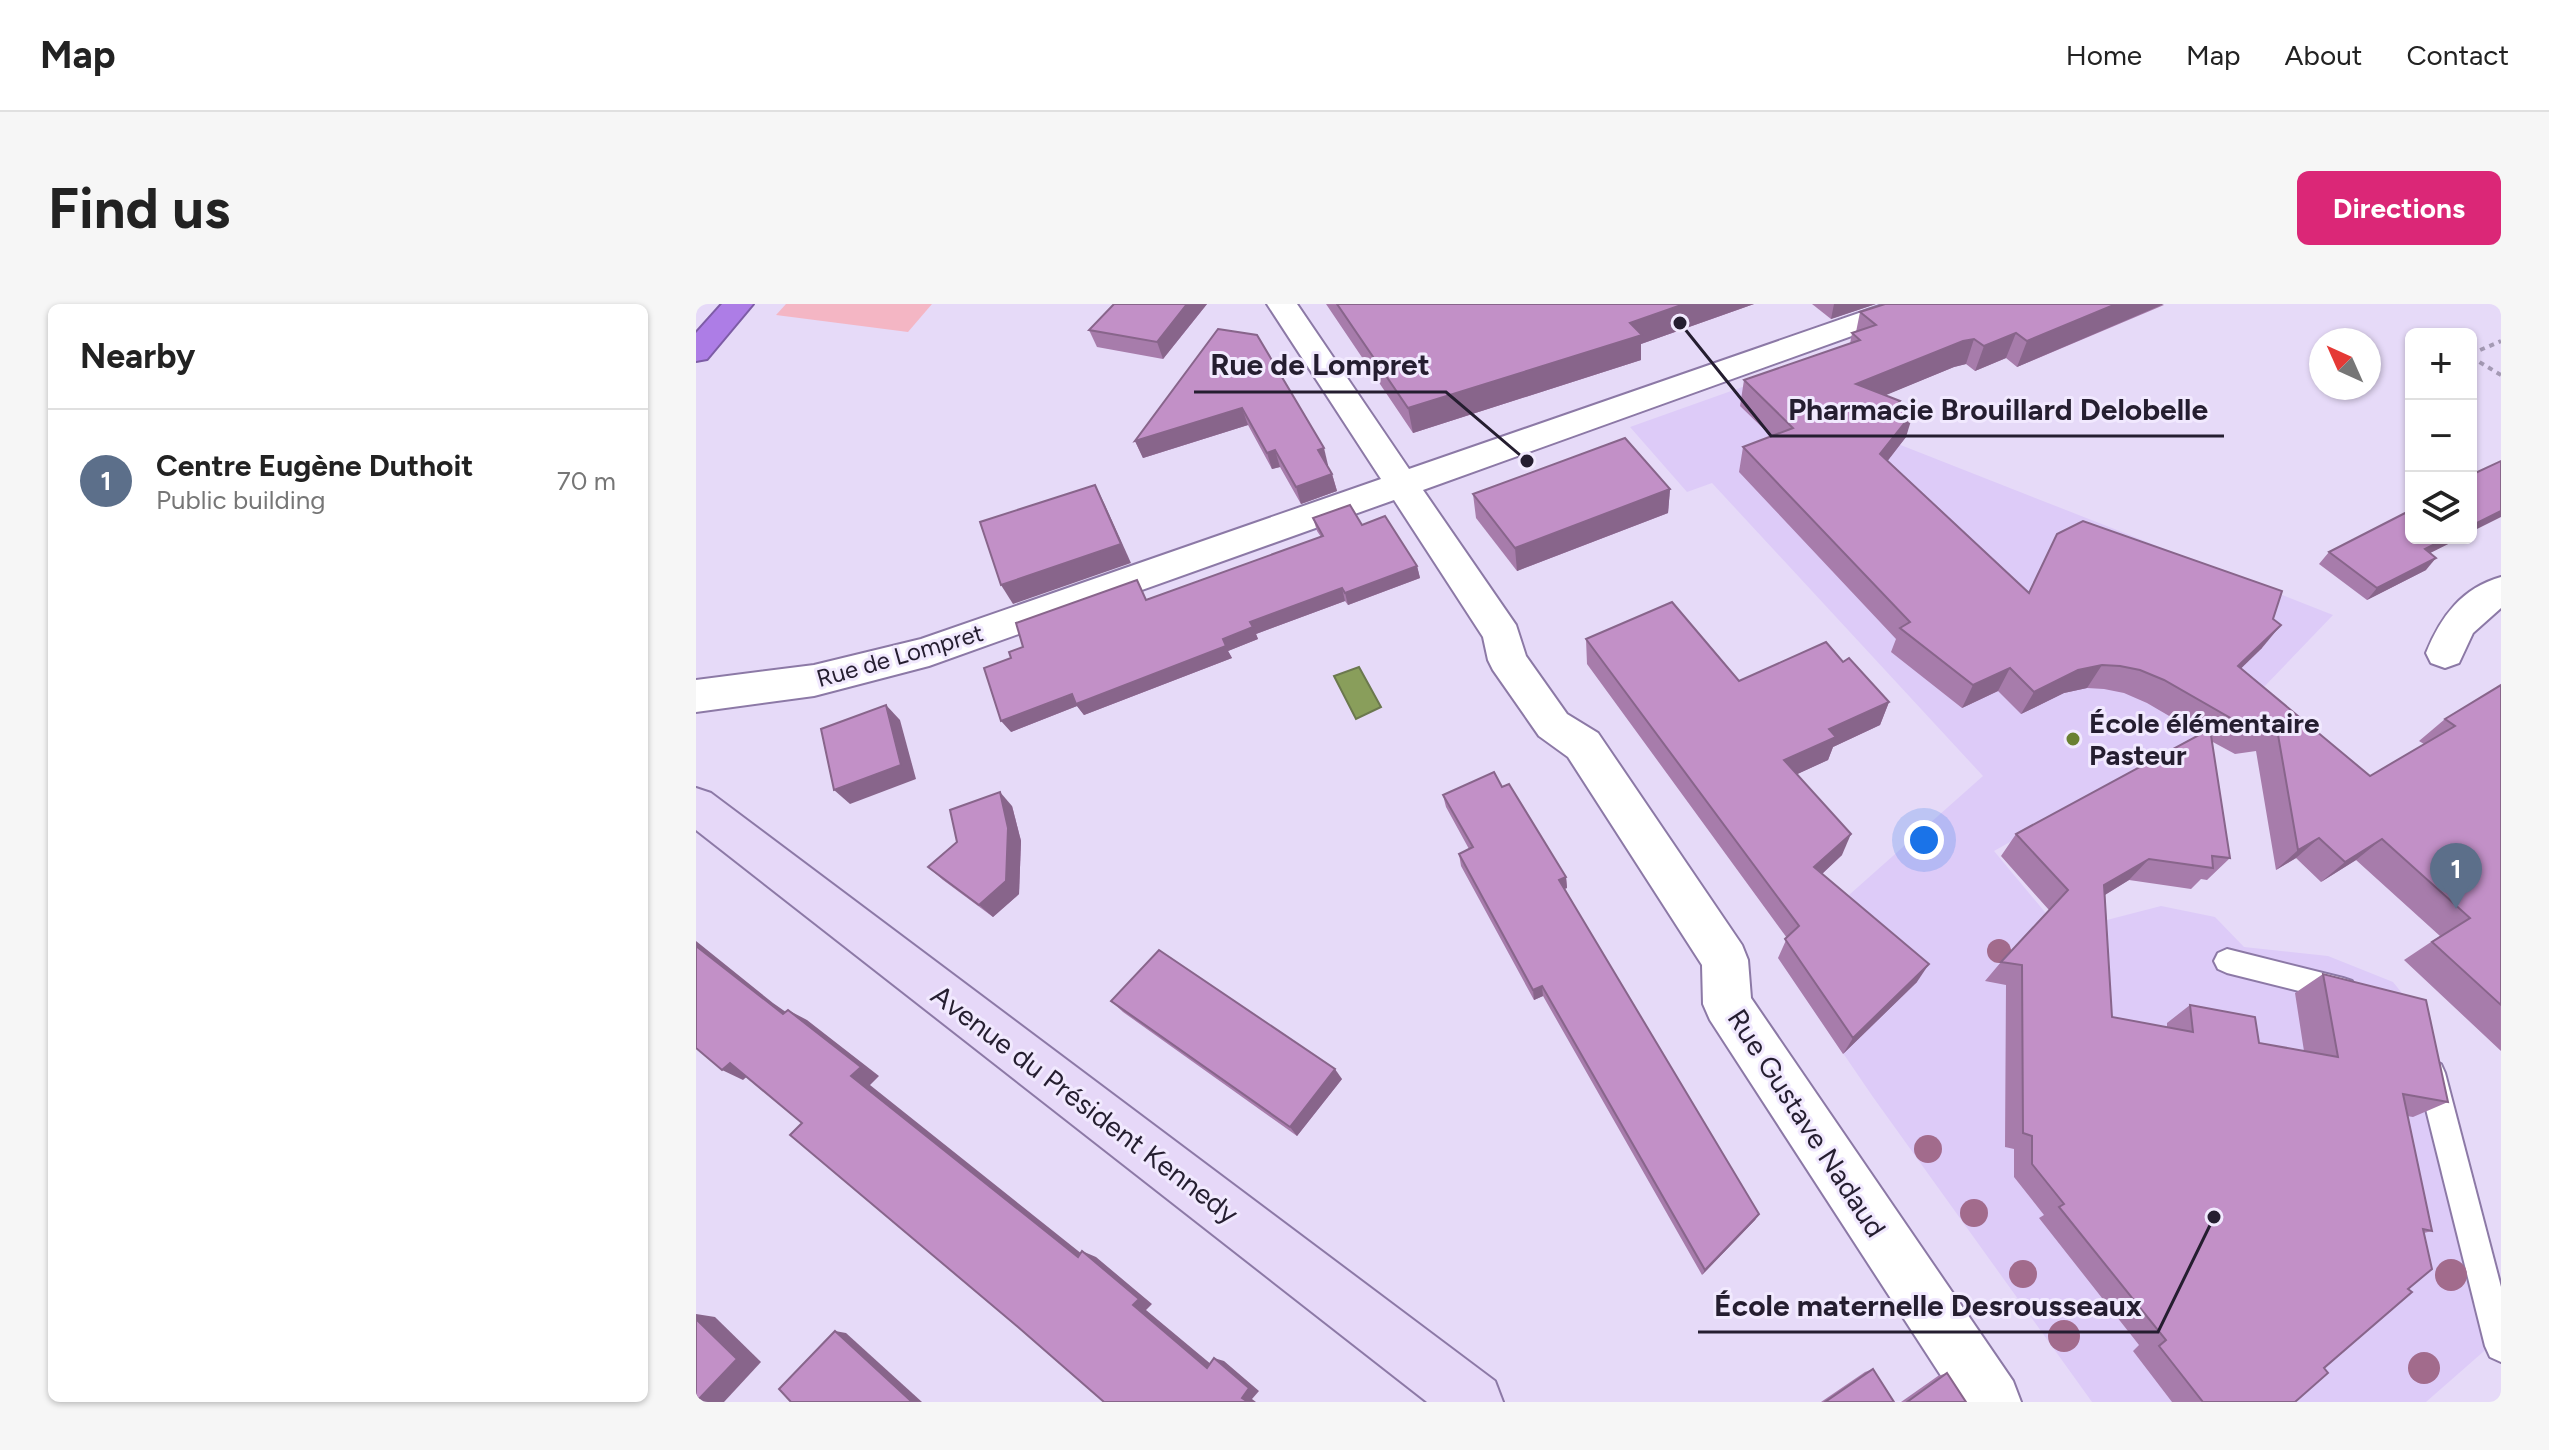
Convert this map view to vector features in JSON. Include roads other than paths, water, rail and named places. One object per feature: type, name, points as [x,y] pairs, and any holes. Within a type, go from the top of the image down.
[{"type":"highway","points":[[696,352],[738,304]]},
{"type":"street","name":"Rue Gustave Nadaud","points":[[1282,304],[1502,635],[1507,660],[1553,725],[1583,745],[1725,960],[1727,1004],[1992,1402]]},
{"type":"street","name":"Rue de Lompret","points":[[696,696],[809,683],[901,659],[1914,304]]},
{"type":"street","points":[[2445,653],[2455,625],[2465,614],[2501,590]]},
{"type":"street","name":"Avenue du Président Kennedy","points":[[696,806],[1474,1402]]},
{"type":"lane","points":[[2227,961],[2369,997]]},
{"type":"lane","points":[[2426,1053],[2501,1346]]},
{"type":"place","name":"Pharmacie Brouillard Delobelle","points":[[1680,323]]},
{"type":"place","name":"Rue de Lompret","points":[[1527,461]]},
{"type":"place","name":"École élémentaire Pasteur","points":[[2073,739]]},
{"type":"place","name":"Centre Eugène Duthoit","points":[[2456,909]]},
{"type":"place","name":"École maternelle Desrousseaux","points":[[2214,1217]]}]
